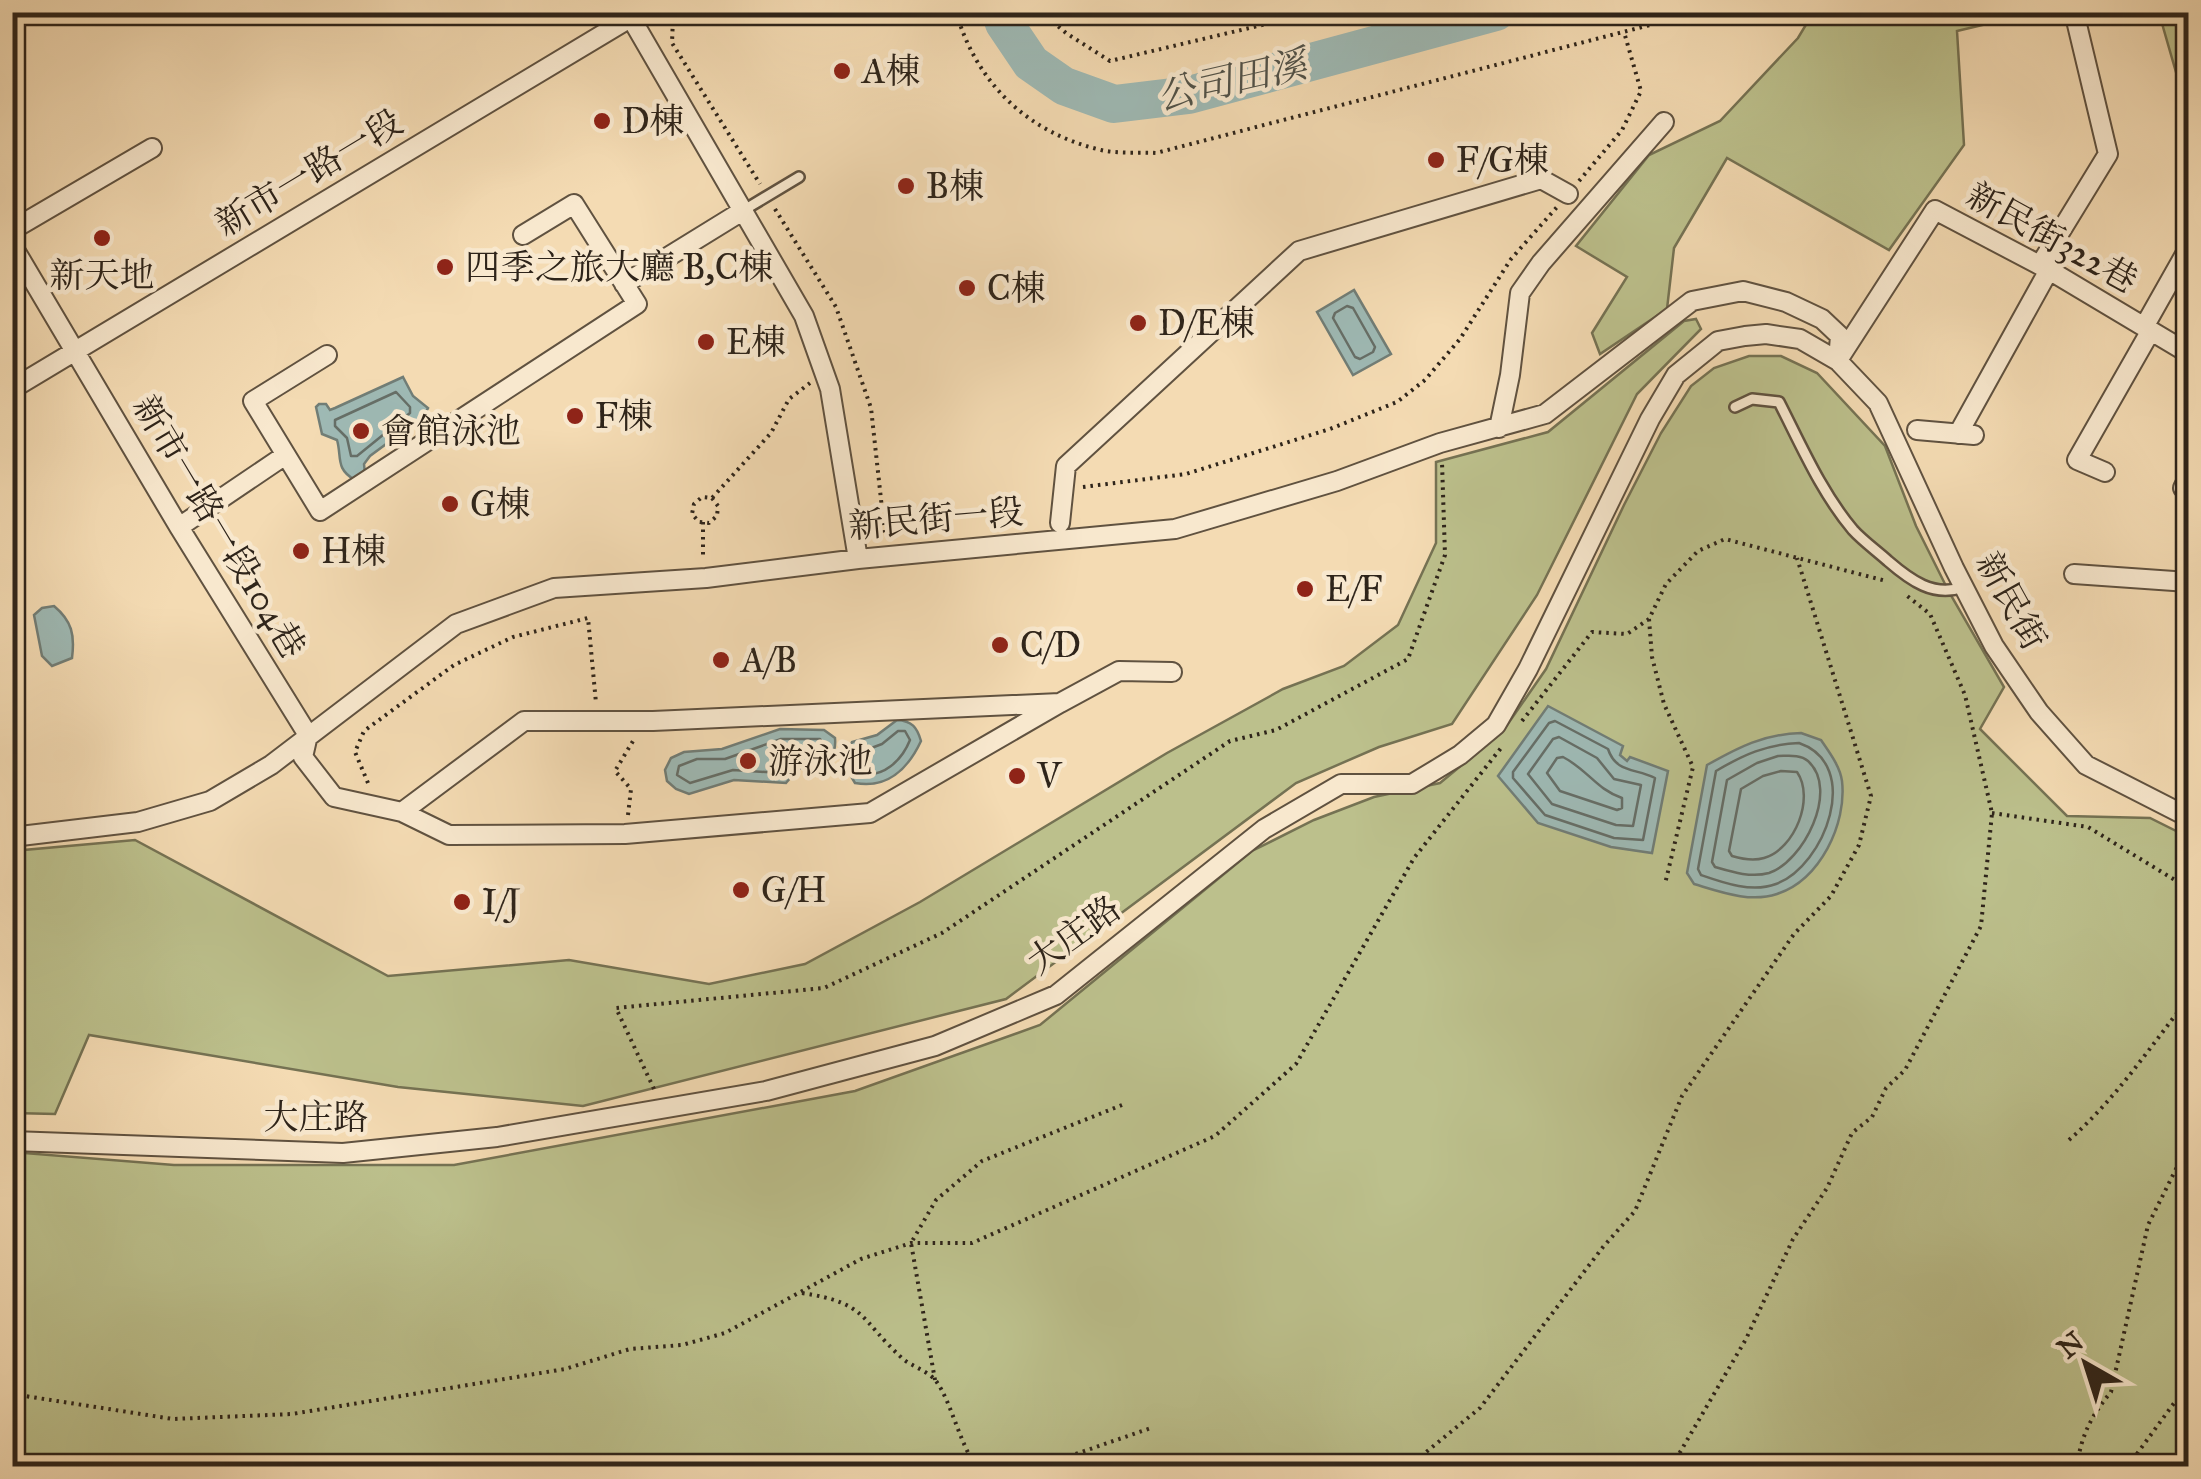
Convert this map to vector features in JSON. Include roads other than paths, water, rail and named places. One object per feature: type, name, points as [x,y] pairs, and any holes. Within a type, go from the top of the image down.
[{"type":"street","points":[[1917,430],[1966,435],[1973,406],[2108,154],[2074,12]]},
{"type":"street","points":[[635,15],[804,316],[830,388],[858,559]]},
{"type":"street","name":"新市一路一段","points":[[12,390],[635,15]]},
{"type":"street","points":[[1498,428],[1510,375],[1520,293],[1664,122]]},
{"type":"street","points":[[12,230],[152,148]]},
{"type":"street","points":[[1060,523],[1066,466],[1299,251],[1541,179],[1568,194]]},
{"type":"street","points":[[327,354],[253,401],[320,512],[637,304],[574,204],[523,234]]},
{"type":"street","points":[[624,284],[744,210]]},
{"type":"street","name":"新民街322巷","points":[[1838,360],[1936,210],[2045,267],[2188,353]]},
{"type":"street","name":"新市一路一段104巷","points":[[12,245],[308,734],[303,757],[334,797],[392,810]]},
{"type":"street","points":[[2104,472],[2078,460],[2188,248]]},
{"type":"street","name":"新民街一段","points":[[12,837],[138,822],[210,801],[271,765],[456,624],[554,588],[706,578],[858,559],[1175,529],[1545,414],[1692,301],[1743,291],[1786,302],[1822,318],[1840,336],[1838,360]]},
{"type":"street","name":"大庄路","points":[[12,1141],[343,1153],[497,1137],[766,1091],[936,1046],[1056,995],[1264,829],[1341,784],[1412,784],[1460,755],[1496,724],[1528,669],[1650,419],[1676,375],[1718,342],[1766,334],[1800,339],[1838,360]]},
{"type":"street","name":"新民街","points":[[1838,360],[1878,403],[1963,587],[1994,646],[2030,699],[2086,765],[2188,816]]},
{"type":"street","points":[[180,527],[284,456]]},
{"type":"street","points":[[2074,574],[2188,582]]},
{"type":"street","points":[[392,810],[449,835],[625,834],[870,813],[1118,671],[1172,672]]},
{"type":"street","points":[[392,810],[524,721],[653,722],[1060,703]]},
{"type":"lane","points":[[744,210],[799,177]]},
{"type":"lane","points":[[1735,407],[1752,399],[1780,402],[1820,482],[1854,531],[1902,573],[1929,589],[1949,592],[1963,587]]},
{"type":"water","points":[[1354,290],[1391,354],[1353,375],[1317,312]]},
{"type":"water","name":"會館泳池","points":[[403,377],[413,396],[428,408],[424,416],[370,456],[364,464],[365,474],[355,480],[342,467],[337,440],[322,434],[316,407],[326,404],[330,410]]},
{"type":"water","points":[[54,606],[68,623],[73,650],[72,658],[52,666],[42,656],[34,615],[42,608]]},
{"type":"water","points":[[1548,706],[1623,746],[1620,755],[1627,761],[1630,757],[1668,771],[1652,853],[1611,847],[1538,823],[1498,776]]},
{"type":"water","points":[[897,720],[913,726],[921,741],[910,760],[887,780],[855,783],[843,763],[852,742],[877,735]]},
{"type":"water","name":"游泳池","points":[[780,729],[824,730],[835,738],[834,751],[828,758],[801,768],[786,783],[734,780],[689,794],[667,781],[665,770],[671,758],[684,752],[722,749]]},
{"type":"water","points":[[1801,733],[1821,740],[1842,781],[1840,815],[1818,863],[1792,887],[1767,896],[1736,895],[1694,884],[1687,873],[1707,765],[1752,743]]},
{"type":"waterway","name":"公司田溪","points":[[1000,12],[1031,63],[1064,86],[1114,104],[1189,95],[1496,12]]},
{"type":"place","name":"A棟","points":[[842,71]]},
{"type":"place","name":"D棟","points":[[602,121]]},
{"type":"place","name":"F/G棟","points":[[1436,160]]},
{"type":"place","name":"B棟","points":[[906,186]]},
{"type":"place","name":"新天地","points":[[102,238]]},
{"type":"place","name":"四季之旅大廳 B,C棟","points":[[445,267]]},
{"type":"place","name":"C棟","points":[[967,288]]},
{"type":"place","name":"D/E棟","points":[[1138,323]]},
{"type":"place","name":"E棟","points":[[706,342]]},
{"type":"place","name":"F棟","points":[[575,416]]},
{"type":"place","name":"會館泳池","points":[[361,431]]},
{"type":"place","name":"G棟","points":[[450,504]]},
{"type":"place","name":"H棟","points":[[301,551]]},
{"type":"place","name":"E/F","points":[[1305,589]]},
{"type":"place","name":"C/D","points":[[1000,645]]},
{"type":"place","name":"A/B","points":[[721,660]]},
{"type":"place","name":"游泳池","points":[[748,761]]},
{"type":"place","name":"V","points":[[1017,776]]},
{"type":"place","name":"G/H","points":[[741,890]]},
{"type":"place","name":"I/J","points":[[462,902]]}]
